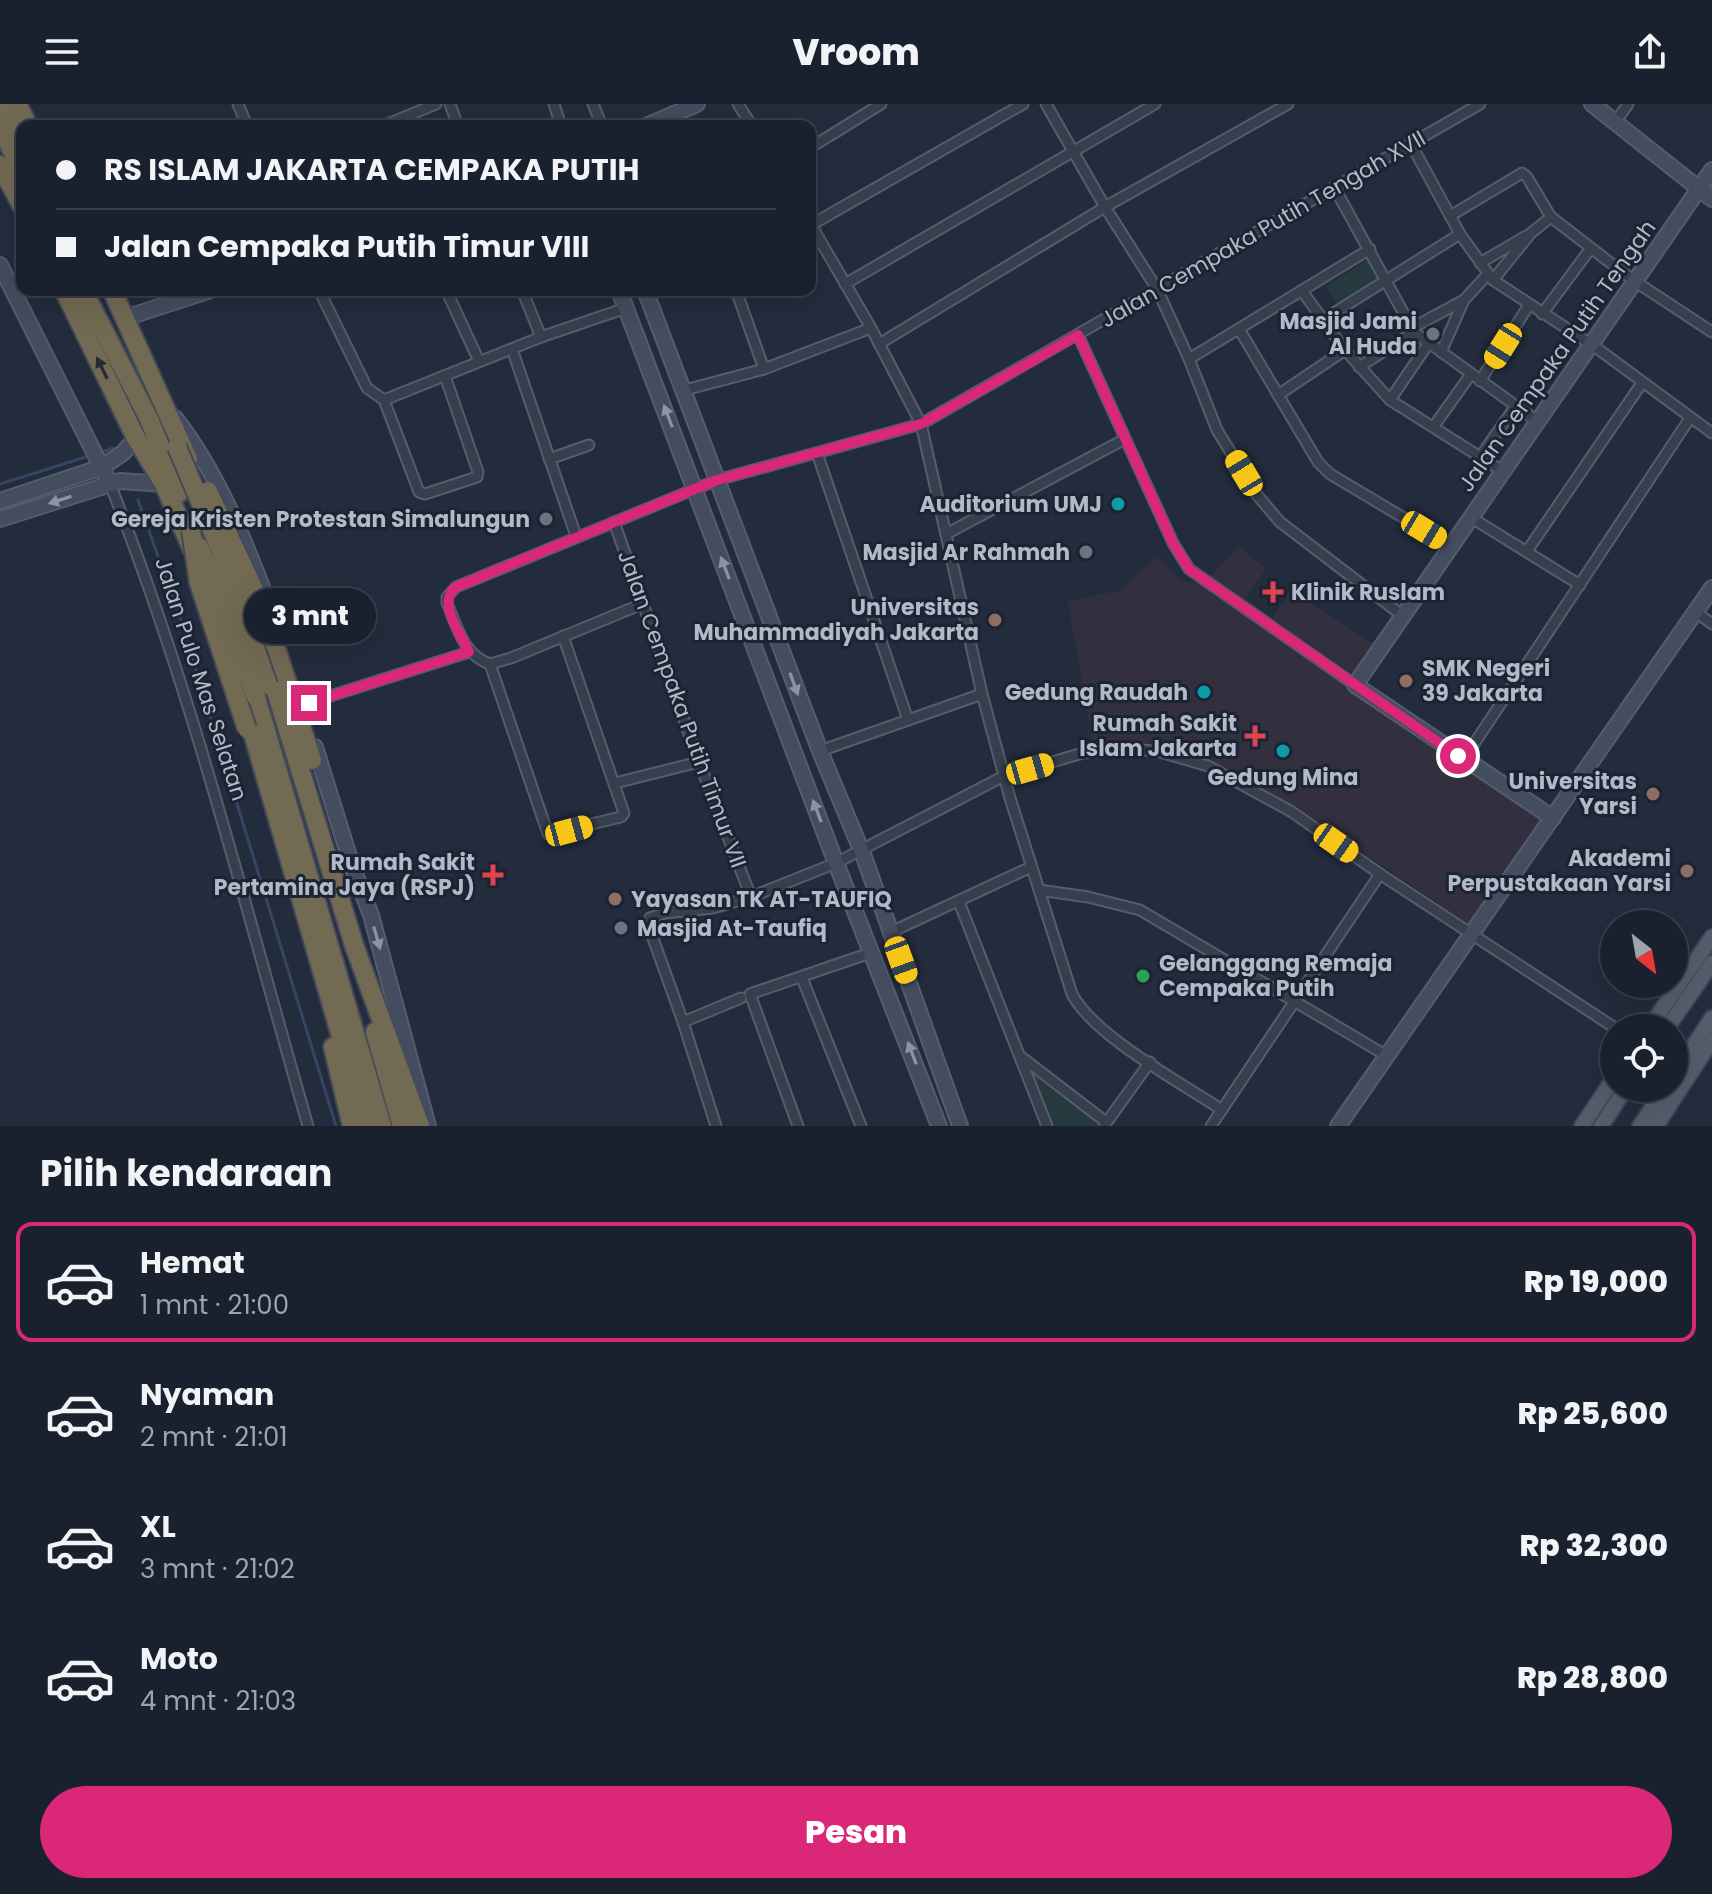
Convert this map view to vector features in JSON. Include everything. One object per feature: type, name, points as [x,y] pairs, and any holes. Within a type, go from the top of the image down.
[{"type":"highway","points":[[2,104],[16,131]]},
{"type":"highway","points":[[0,127],[16,158]]},
{"type":"highway","points":[[0,165],[16,195]]},
{"type":"highway","points":[[67,296],[136,438],[164,484],[204,579],[367,1126]]},
{"type":"highway","points":[[86,296],[149,419],[173,475],[191,530],[213,578],[256,697],[382,1126]]},
{"type":"highway","points":[[102,296],[177,447],[228,568],[309,808],[402,1126]]},
{"type":"highway","points":[[115,296],[234,565],[293,739],[354,945],[424,1126]]},
{"type":"highway","points":[[177,447],[197,470],[261,605],[301,721],[366,960],[424,1126]]},
{"type":"highway","points":[[191,530],[199,583],[247,729],[320,987],[352,1126]]},
{"type":"highway","points":[[204,579],[234,565]]},
{"type":"highway","points":[[223,635],[255,625]]},
{"type":"main road","points":[[1659,1014],[1710,942]]},
{"type":"main road","points":[[1677,1014],[1712,963]]},
{"type":"main road","points":[[1688,1054],[1712,1018]]},
{"type":"main road","points":[[1656,1126],[1712,1040]]},
{"type":"main road","points":[[1582,1126],[1600,1099]]},
{"type":"main road","points":[[1601,1126],[1617,1102]]},
{"type":"main road","points":[[1640,1126],[1656,1102]]},
{"type":"street","points":[[397,120],[436,104]]},
{"type":"street","points":[[660,120],[697,104]]},
{"type":"street","points":[[816,144],[881,104]]},
{"type":"street","points":[[816,221],[1023,104]]},
{"type":"street","points":[[1046,104],[1105,207],[1157,289],[1217,430],[1257,495],[1280,522],[1403,616]]},
{"type":"street","points":[[845,284],[1155,104]]},
{"type":"street","points":[[879,344],[1105,207],[1288,104]]},
{"type":"street","name":"Jalan Cempaka Putih Tengah XVII","points":[[469,652],[447,603],[451,590],[715,481],[921,424],[1480,104]]},
{"type":"street","points":[[1592,104],[1712,199]]},
{"type":"street","points":[[1614,124],[1628,104]]},
{"type":"street","points":[[1411,144],[1460,234],[1491,277],[1592,345],[1712,433]]},
{"type":"street","name":"Jalan Cempaka Putih Tengah","points":[[1355,685],[1712,170]]},
{"type":"street","points":[[1450,216],[1522,173],[1551,217],[1635,282],[1712,332]]},
{"type":"street","points":[[1334,187],[1413,330],[1538,422]]},
{"type":"street","points":[[1480,263],[1531,233],[1551,217]]},
{"type":"street","points":[[816,233],[921,424],[982,694],[1031,867],[1072,994],[1079,1008],[1097,1026],[1222,1110]]},
{"type":"street","points":[[1359,367],[1464,300],[1491,277],[1531,233]]},
{"type":"street","points":[[1321,321],[1460,234]]},
{"type":"street","points":[[1542,314],[1591,248]]},
{"type":"street","points":[[1189,359],[1370,249]]},
{"type":"street","name":"Jalan Pulo Mas Selatan","points":[[0,265],[16,295]]},
{"type":"street","points":[[1302,291],[1321,321],[1390,400],[1504,472]]},
{"type":"street","name":"Jalan Pulo Mas Selatan","points":[[16,296],[115,483],[208,771],[308,1126]]},
{"type":"street","points":[[125,318],[193,296]]},
{"type":"street","points":[[322,296],[367,388],[384,400],[419,492],[425,494],[478,475],[445,376]]},
{"type":"street","points":[[449,296],[479,361]]},
{"type":"street","points":[[524,296],[541,337]]},
{"type":"street","points":[[621,296],[698,488],[939,1126]]},
{"type":"street","points":[[647,296],[715,481],[891,932],[960,1126]]},
{"type":"street","points":[[738,296],[764,369]]},
{"type":"street","points":[[1441,352],[1464,300]]},
{"type":"street","points":[[1480,381],[1529,305]]},
{"type":"street","points":[[384,400],[541,337],[626,308]]},
{"type":"street","points":[[681,391],[764,369],[871,328]]},
{"type":"street","points":[[1239,329],[1318,462],[1330,474],[1451,546]]},
{"type":"street","points":[[1078,335],[1173,543],[1189,569],[1553,818]]},
{"type":"street","points":[[1390,400],[1428,344]]},
{"type":"street","points":[[512,349],[576,536]]},
{"type":"street","points":[[1278,395],[1345,350]]},
{"type":"street","points":[[1434,426],[1471,374]]},
{"type":"street","points":[[1527,551],[1642,383]]},
{"type":"street","points":[[162,401],[197,450],[237,528],[275,623],[334,812],[371,915],[424,1126]]},
{"type":"street","points":[[1480,457],[1515,407]]},
{"type":"street","points":[[1464,759],[1690,418]]},
{"type":"street","points":[[0,501],[106,465],[123,453],[136,438]]},
{"type":"street","points":[[946,534],[1125,439]]},
{"type":"street","points":[[549,459],[589,445]]},
{"type":"street","points":[[817,453],[908,720]]},
{"type":"street","points":[[0,519],[115,483],[164,484]]},
{"type":"street","points":[[1472,518],[1580,585]]},
{"type":"street","name":"Jalan Cempaka Putih Timur VII","points":[[614,522],[699,762],[751,897]]},
{"type":"street","points":[[1338,1126],[1712,588]]},
{"type":"street","points":[[302,705],[469,652],[490,664],[511,658],[642,604]]},
{"type":"street","points":[[1696,612],[1712,624]]},
{"type":"street","points":[[490,664],[548,834],[621,817],[624,813],[615,783],[563,636]]},
{"type":"street","points":[[820,751],[982,694]]},
{"type":"street","points":[[716,1126],[649,921],[653,916],[713,908],[751,897],[838,862],[1004,776],[1083,753],[1135,749],[1193,759],[1292,812],[1380,874],[1600,1018]]},
{"type":"street","points":[[615,783],[699,762]]},
{"type":"street","points":[[891,932],[1031,867]]},
{"type":"street","points":[[1211,1126],[1380,874]]},
{"type":"street","points":[[1039,890],[1088,897],[1140,910],[1387,1056]]},
{"type":"street","points":[[959,902],[1047,1126]]},
{"type":"street","points":[[683,1022],[745,996],[873,952]]},
{"type":"street","points":[[802,978],[861,1126]]},
{"type":"street","points":[[745,996],[798,1126]]},
{"type":"street","points":[[1020,1056],[1105,1124],[1150,1062]]},
{"type":"shaded area","name":"Rumah Sakit Islam Jakarta","points":[[1238,546],[1266,569],[1246,598],[1272,618],[1291,591],[1377,646],[1348,690],[1545,819],[1471,926],[1320,823],[1236,774],[1190,752],[1146,743],[1093,745],[1068,602],[1121,590],[1157,556],[1182,581],[1196,582],[1213,574]]},
{"type":"green space","points":[[1367,260],[1380,280],[1338,306],[1326,286]]},
{"type":"green space","points":[[1032,1073],[1099,1124],[1098,1126],[1054,1126]]},
{"type":"waterway","points":[[100,453],[113,448]]},
{"type":"waterway","points":[[0,484],[86,457]]},
{"type":"waterway","points":[[138,500],[179,615],[336,1126]]},
{"type":"place","name":"Masjid Jami Al Huda","points":[[1433,334]]},
{"type":"place","name":"Auditorium UMJ","points":[[1118,504]]},
{"type":"place","name":"Gereja Kristen Protestan Simalungun","points":[[546,519]]},
{"type":"place","name":"Masjid Ar Rahmah","points":[[1086,552]]},
{"type":"place","name":"Klinik Ruslam","points":[[1273,592]]},
{"type":"place","name":"Universitas Muhammadiyah Jakarta","points":[[995,620]]},
{"type":"place","name":"SMK Negeri 39 Jakarta","points":[[1406,681]]},
{"type":"place","name":"Gedung Raudah","points":[[1204,692]]},
{"type":"place","name":"Rumah Sakit Islam Jakarta","points":[[1255,736]]},
{"type":"place","name":"Gedung Mina","points":[[1283,751]]},
{"type":"place","name":"Universitas Yarsi","points":[[1653,794]]},
{"type":"place","name":"Akademi Perpustakaan Yarsi","points":[[1687,871]]},
{"type":"place","name":"Rumah Sakit Pertamina Jaya (RSPJ)","points":[[493,875]]},
{"type":"place","name":"Yayasan TK AT-TAUFIQ","points":[[615,899]]},
{"type":"place","name":"Masjid At-Taufiq","points":[[621,928]]},
{"type":"place","name":"Gelanggang Remaja Cempaka Putih","points":[[1143,976]]},
{"type":"route","points":[[309,703],[469,652],[447,603],[449,593],[456,587],[717,480],[921,424],[1078,335],[1173,543],[1189,569],[1458,756]]}]
